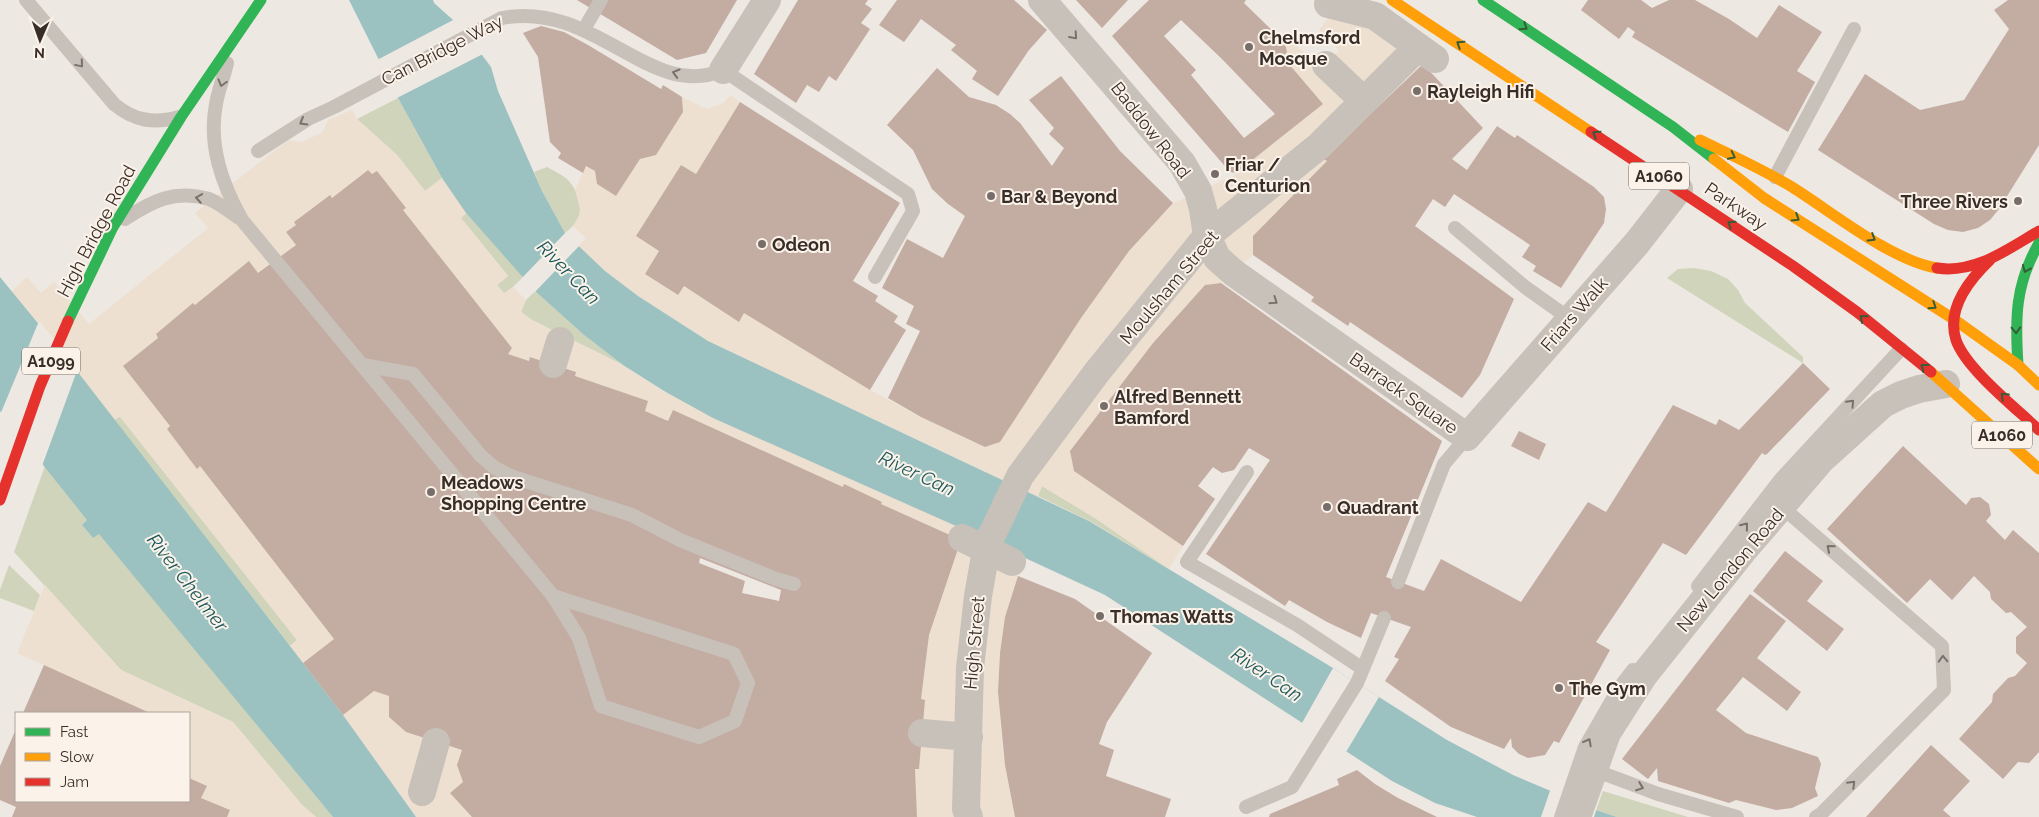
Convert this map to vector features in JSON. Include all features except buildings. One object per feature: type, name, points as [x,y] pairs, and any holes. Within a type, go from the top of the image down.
[{"type":"main road","name":"High Bridge Road","points":[[0,500],[40,386],[74,308],[113,227],[181,117],[261,0]]},
{"type":"main road","name":"Parkway","points":[[1392,0],[1801,271],[1857,312],[1946,384],[2039,470]]},
{"type":"main road","name":"Parkway","points":[[1483,0],[1673,127],[1764,198],[1955,320],[2018,365],[2039,385]]},
{"type":"main road","name":"Parkway","points":[[1673,127],[1775,177],[1884,245],[1923,264],[1947,270],[1972,265],[1993,257]]},
{"type":"main road","points":[[1993,257],[2039,232]]},
{"type":"main road","points":[[2018,365],[2015,315],[2017,296],[2024,273],[2039,243]]},
{"type":"main road","name":"A1060","points":[[1993,257],[1974,275],[1964,289],[1955,320],[1956,340],[1968,361],[2039,430]]},
{"type":"street","points":[[723,70],[767,0]]},
{"type":"street","name":"Baddow Road","points":[[1042,0],[1182,163],[1198,191],[1207,236],[1217,258],[1234,272]]},
{"type":"street","name":"Moulsham Street","points":[[1020,476],[1097,372],[1207,236],[1319,146],[1364,101],[1426,53],[1375,16],[1328,4]]},
{"type":"street","points":[[1326,64],[1364,101]]},
{"type":"street","name":"Friars Walk","points":[[1466,437],[1637,243],[1679,189]]},
{"type":"street","name":"Barrack Square","points":[[1234,272],[1466,437]]},
{"type":"street","name":"New London Road","points":[[1582,792],[1607,734],[1644,675],[1743,551],[1822,459],[1862,425],[1883,404],[1919,389],[1946,384]]},
{"type":"street","name":"High Street","points":[[968,817],[966,810],[970,668],[978,596],[979,544],[1020,476]]},
{"type":"street","points":[[979,544],[1012,562]]},
{"type":"street","points":[[922,733],[969,737]]},
{"type":"street","points":[[422,792],[436,742]]},
{"type":"lane","points":[[26,0],[114,104],[124,113],[145,120],[163,122],[181,117]]},
{"type":"lane","points":[[588,24],[601,0]]},
{"type":"lane","name":"Can Bridge Way","points":[[258,151],[308,119],[517,12],[536,11],[560,14],[588,24],[669,71],[691,77],[710,76],[723,70]]},
{"type":"lane","points":[[1775,177],[1854,29]]},
{"type":"lane","points":[[235,36],[216,105],[214,138],[218,165],[242,220],[553,596],[580,638],[601,706],[700,737],[735,721],[748,683],[734,654],[553,596]]},
{"type":"lane","points":[[723,70],[908,194],[913,210],[875,277]]},
{"type":"lane","points":[[113,227],[148,204],[179,195],[210,200],[242,220]]},
{"type":"lane","points":[[1455,228],[1525,286],[1570,319]]},
{"type":"lane","name":"New London Road","points":[[1561,817],[1582,792],[1584,747],[1619,688],[1780,480],[1901,349]]},
{"type":"lane","points":[[363,365],[413,374],[482,456],[496,468],[513,477],[632,515],[680,540],[776,579],[794,584]]},
{"type":"lane","name":"Barrack Square","points":[[1398,582],[1444,464],[1466,437]]},
{"type":"lane","points":[[1247,472],[1187,562],[1296,625],[1363,669]]},
{"type":"lane","points":[[1782,507],[1942,646],[1944,690],[1816,817]]},
{"type":"lane","points":[[1246,807],[1292,787],[1357,683],[1384,618]]},
{"type":"lane","points":[[1582,792],[1658,794],[1737,817]]},
{"type":"green space","points":[[398,98],[442,178],[425,191],[397,155],[357,119]]},
{"type":"green space","points":[[547,167],[568,180],[579,200],[580,211],[577,221],[565,233],[534,172]]},
{"type":"green space","points":[[466,213],[523,277],[504,294],[497,285],[508,276],[461,218]]},
{"type":"green space","points":[[1694,268],[1711,271],[1728,279],[1738,290],[1745,303],[1803,357],[1803,363],[1667,278],[1678,269]]},
{"type":"green space","points":[[535,291],[584,335],[623,365],[532,320],[521,312],[526,300]]},
{"type":"green space","points":[[120,416],[297,640],[290,646],[114,420]]},
{"type":"green space","points":[[45,466],[88,520],[82,525],[93,538],[99,533],[333,817],[316,817],[302,805],[233,722],[121,670],[14,552]]},
{"type":"green space","points":[[1042,486],[1095,518],[1169,569],[1090,521],[1038,496]]},
{"type":"green space","points":[[9,565],[40,595],[34,611],[0,598],[0,590]]},
{"type":"green space","points":[[1603,791],[1688,817],[1617,817],[1596,810]]},
{"type":"shaded area","points":[[1331,0],[1423,64],[1385,98],[1324,159],[1327,161],[1253,255],[1221,283],[1205,285],[1153,343],[1070,451],[1074,471],[1183,546],[1169,569],[1095,518],[1042,486],[1010,556],[1018,576],[1005,617],[1000,653],[998,692],[1001,730],[1005,765],[1015,817],[917,817],[915,769],[919,769],[922,733],[921,699],[929,635],[961,540],[673,410],[668,421],[645,411],[648,401],[575,376],[576,372],[531,357],[529,361],[508,354],[512,348],[403,210],[405,208],[377,171],[372,174],[367,170],[332,198],[329,195],[294,222],[296,225],[286,232],[296,245],[258,273],[195,305],[193,303],[156,334],[158,338],[123,366],[170,426],[167,429],[197,468],[200,466],[334,639],[303,663],[290,646],[297,640],[120,417],[114,420],[77,371],[11,292],[27,277],[41,293],[54,282],[89,324],[208,228],[195,213],[288,140],[302,142],[323,132],[328,120],[352,110],[357,119],[397,155],[425,191],[442,178],[466,213],[461,218],[508,276],[497,285],[504,293],[513,287],[526,300],[521,312],[532,320],[623,365],[664,392],[990,474],[708,341],[638,296],[605,271],[578,246],[586,238],[573,226],[579,216],[580,209],[575,190],[586,166],[595,171],[597,184],[616,196],[640,159],[656,155],[683,112],[682,97],[707,109],[723,103],[731,95],[740,102],[696,174],[681,165],[636,236],[659,251],[645,274],[677,295],[684,286],[744,313],[870,390],[921,417],[985,447],[1000,442],[1081,318],[1129,251],[1173,203],[1233,176],[1323,104],[1283,57],[1287,52],[1285,43],[1289,38],[1321,69],[1339,50],[1319,30],[1329,17]]},
{"type":"shaded area","points":[[45,585],[121,670],[233,722],[302,805],[316,817],[227,817],[230,810],[201,798],[206,786],[190,778],[190,712],[148,712],[17,653]]},
{"type":"shaded area","points":[[374,691],[389,696],[389,717],[406,732],[462,750],[463,782],[450,793],[472,817],[416,817],[343,715]]},
{"type":"water","name":"River Can","points":[[349,0],[433,0],[461,27],[491,67],[498,91],[542,191],[565,233],[605,271],[638,296],[708,341],[1089,521],[1333,668],[1447,740],[1513,775],[1617,817],[1477,817],[1435,803],[1392,781],[1105,595],[965,530],[713,418],[664,391],[623,365],[584,335],[535,291],[466,213],[442,178],[398,98]]},
{"type":"water","name":"River Chelmer","points":[[0,277],[77,371],[290,646],[343,715],[416,817],[333,817],[99,534],[93,538],[82,525],[87,520],[0,411]]},
{"type":"pier","points":[[455,19],[463,26],[483,54],[395,99],[377,60]]},
{"type":"pier","points":[[567,231],[580,245],[534,293],[521,279]]},
{"type":"pier","points":[[39,321],[78,368],[42,466],[0,415]]},
{"type":"pier","points":[[1333,668],[1379,697],[1346,752],[1302,723]]},
{"type":"pier","points":[[1551,788],[1597,808],[1594,817],[1541,817]]},
{"type":"traffic: fast","points":[[68,321],[113,227],[181,117],[261,0]]},
{"type":"traffic: fast","points":[[1483,0],[1673,127],[1714,159]]},
{"type":"traffic: fast","points":[[2018,365],[2018,302],[2025,273],[2039,243]]},
{"type":"traffic: slow","points":[[1392,0],[1591,132]]},
{"type":"traffic: slow","points":[[1700,140],[1792,187],[1882,246],[1919,264],[1937,268]]},
{"type":"traffic: slow","points":[[1714,159],[1764,198],[1955,320],[2018,365],[2039,385]]},
{"type":"traffic: slow","points":[[1931,372],[2039,469]]},
{"type":"traffic: jam","points":[[1591,132],[1793,266],[1857,312],[1931,372]]},
{"type":"traffic: jam","points":[[1937,268],[1951,269],[1978,264],[2039,231]]},
{"type":"traffic: jam","points":[[1990,260],[1974,277],[1961,296],[1954,317],[1956,340],[1970,363],[1981,376],[2039,430]]},
{"type":"traffic: jam","points":[[0,500],[40,386],[68,321]]},
{"type":"place","name":"Chelmsford Mosque","points":[[1249,47]]},
{"type":"place","name":"Rayleigh Hifi","points":[[1417,91]]},
{"type":"place","name":"Friar / Centurion","points":[[1215,174]]},
{"type":"place","name":"Bar & Beyond","points":[[991,196]]},
{"type":"place","name":"Three Rivers","points":[[2018,201]]},
{"type":"place","name":"Odeon","points":[[762,244]]},
{"type":"place","name":"Alfred Bennett Bamford","points":[[1104,406]]},
{"type":"place","name":"Meadows Shopping Centre","points":[[431,492]]},
{"type":"place","name":"Quadrant","points":[[1327,507]]},
{"type":"place","name":"Thomas Watts","points":[[1100,616]]},
{"type":"place","name":"The Gym","points":[[1559,688]]}]
